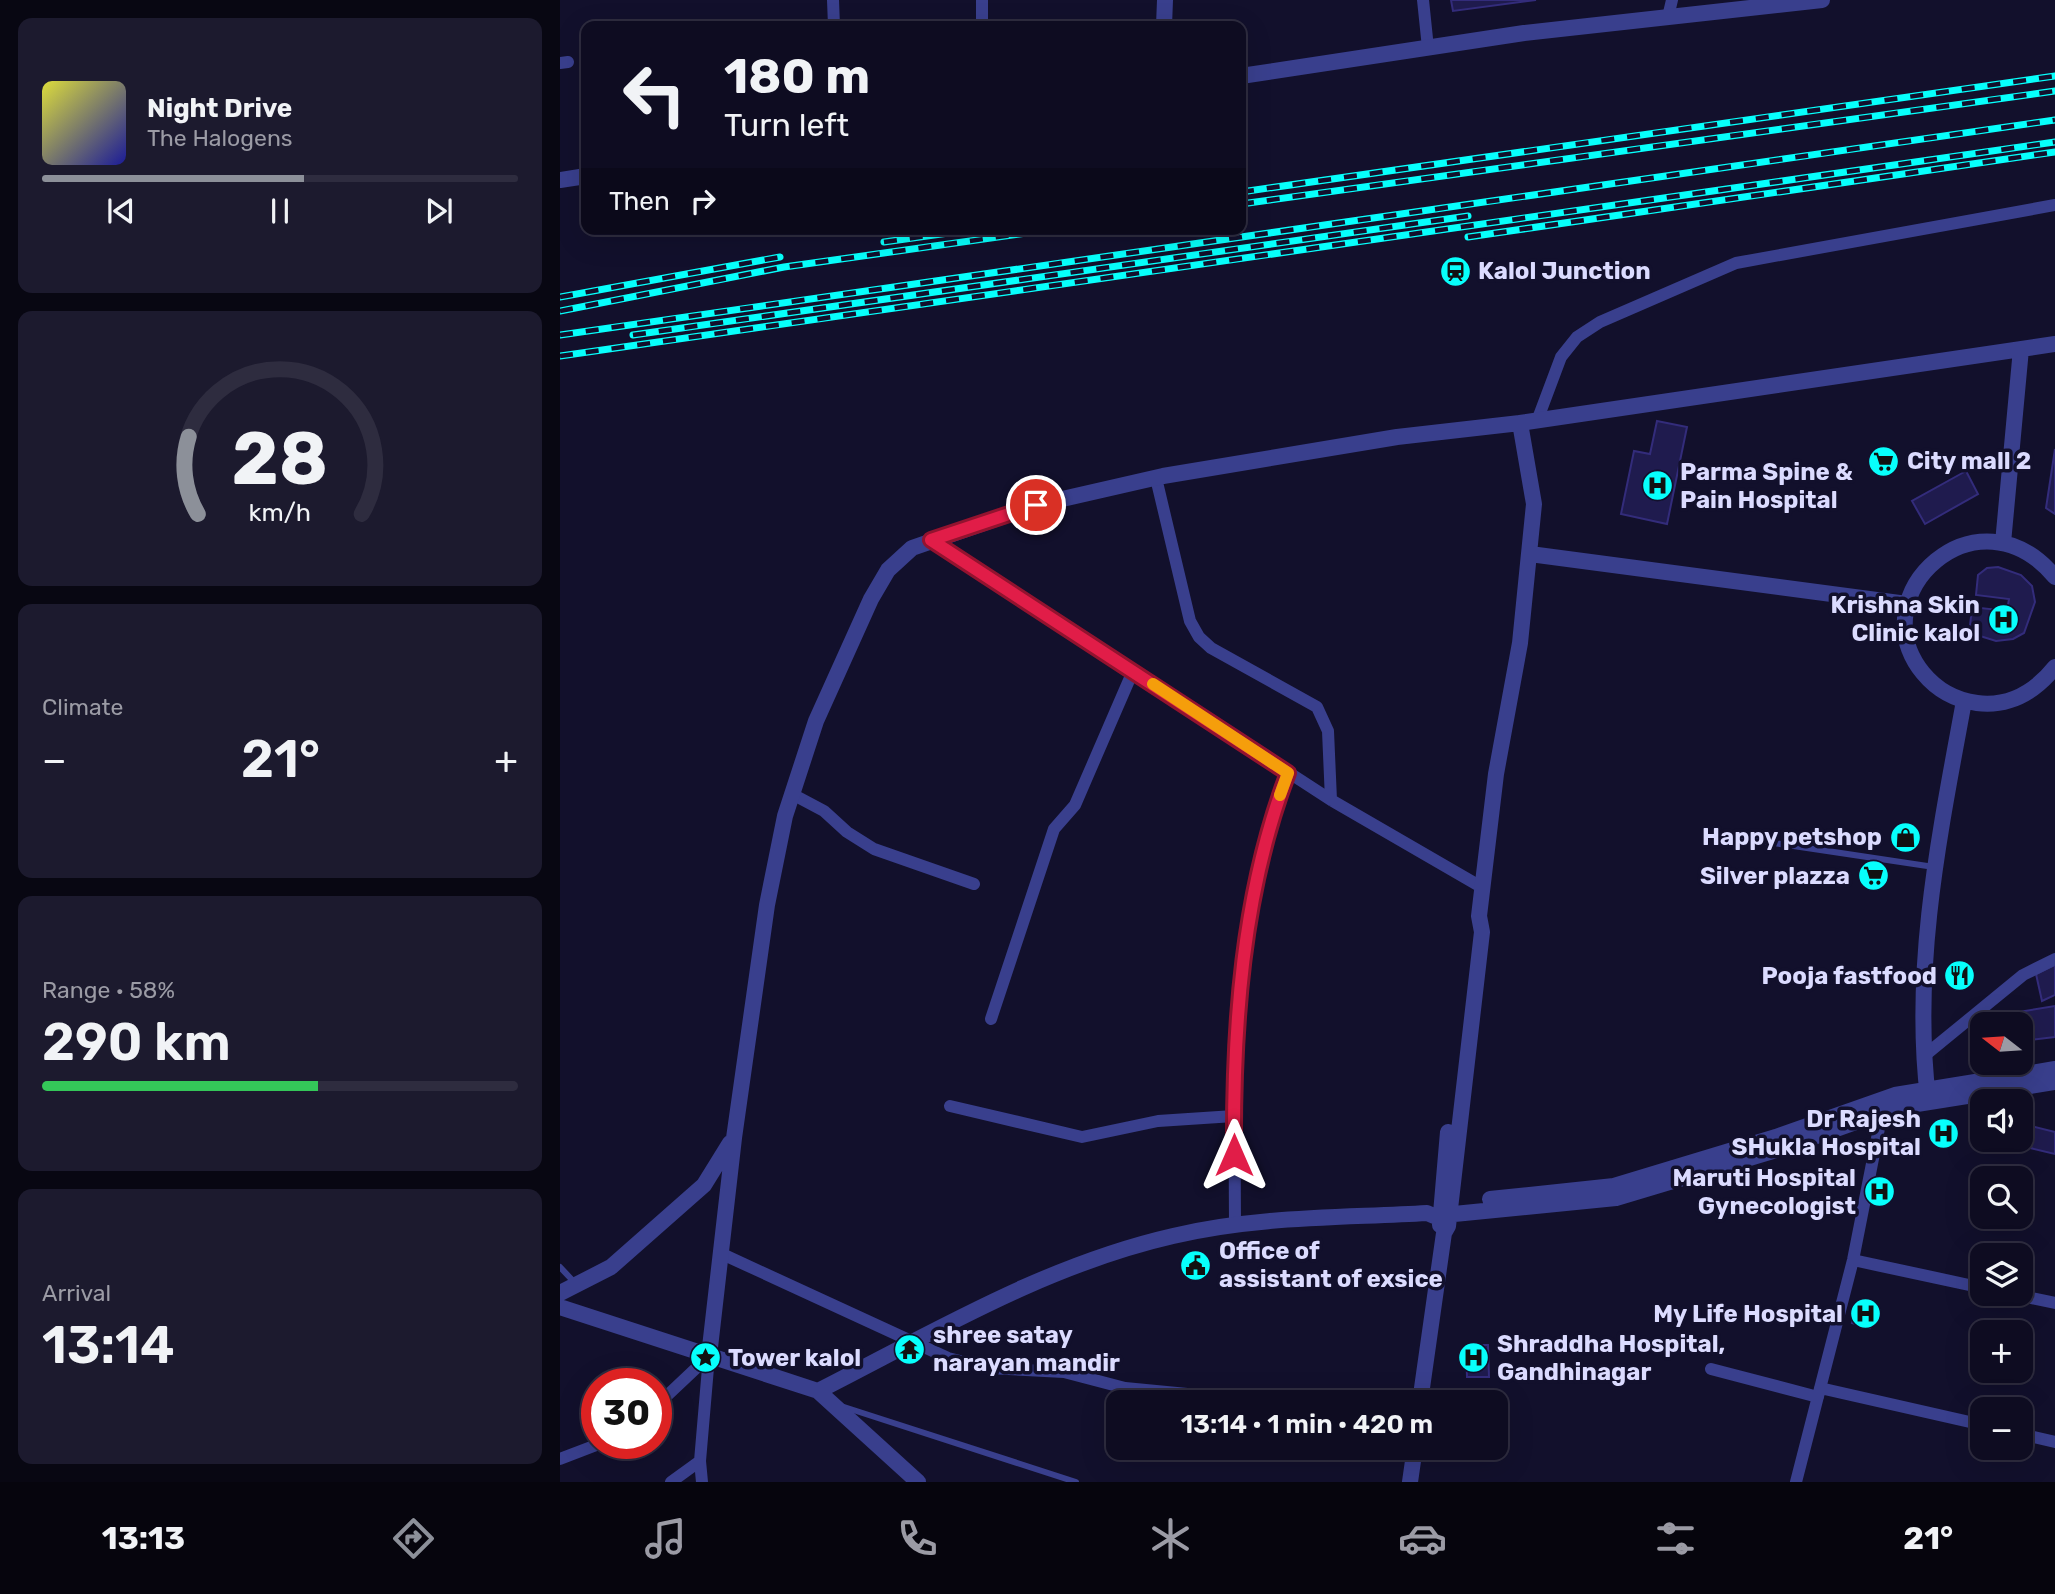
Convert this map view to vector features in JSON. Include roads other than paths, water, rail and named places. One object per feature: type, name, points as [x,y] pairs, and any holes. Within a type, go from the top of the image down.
[{"type":"street","points":[[833,0],[834,21]]},
{"type":"street","points":[[982,0],[982,21]]},
{"type":"street","points":[[1164,21],[1166,0]]},
{"type":"street","points":[[1423,0],[1428,48]]},
{"type":"street","points":[[1668,17],[1672,0]]},
{"type":"street","points":[[1246,75],[1428,48],[1822,0]]},
{"type":"street","points":[[560,180],[581,177]]},
{"type":"street","points":[[1422,1390],[1444,1233],[1441,1210],[1482,932],[1479,916],[1496,774],[1520,643],[1530,554],[1534,504],[1528,422],[1561,358],[1577,337],[1600,322],[1736,263],[2055,205]]},
{"type":"street","points":[[702,1482],[700,1461],[720,1253],[767,905],[792,794],[816,721],[874,592],[899,558],[931,540],[1036,505],[1156,478],[1397,437],[1528,422],[2055,344]]},
{"type":"street","points":[[2003,543],[2021,349]]},
{"type":"street","points":[[1156,478],[1190,621],[1199,637],[1211,648],[1317,707],[1328,731],[1331,800]]},
{"type":"street","points":[[931,540],[1288,773],[1483,888]]},
{"type":"street","points":[[2055,577],[2040,559],[2016,545],[1989,540],[1961,544],[1937,558],[1918,578],[1908,604],[1905,626],[1909,648],[1918,667],[1938,688],[1964,701],[1991,705],[2018,698],[2042,684],[2055,667]]},
{"type":"street","points":[[1530,554],[1908,604]]},
{"type":"street","points":[[991,1019],[1054,829],[1069,815],[1079,797],[1133,671]]},
{"type":"street","points":[[1928,1095],[1923,1056],[1926,933],[1964,701]]},
{"type":"street","points":[[1235,1224],[1236,1039],[1249,924],[1273,812],[1288,773]]},
{"type":"street","points":[[792,794],[824,811],[847,832],[874,849],[974,884]]},
{"type":"street","points":[[1923,1056],[2022,975],[2055,959]]},
{"type":"street","points":[[818,1391],[1040,1278],[1086,1261],[1174,1235],[1235,1224],[1616,1198],[1652,1190],[1928,1095],[2055,1069]]},
{"type":"street","points":[[1441,1210],[1614,1186],[1649,1178],[1895,1095],[1928,1095],[2055,1082]]},
{"type":"street","points":[[950,1106],[1082,1137],[1158,1121],[1234,1116]]},
{"type":"street","points":[[1796,1482],[1853,1260],[1882,1113]]},
{"type":"street","points":[[560,1293],[611,1267],[704,1185],[734,1138]]},
{"type":"street","points":[[720,1253],[948,1358],[988,1367],[1064,1372],[1125,1388],[1146,1390]]},
{"type":"street","points":[[1853,1260],[1970,1285]]},
{"type":"street","points":[[2033,1298],[2055,1303]]},
{"type":"street","points":[[560,1307],[818,1391],[918,1482]]},
{"type":"street","points":[[672,1391],[709,1356]]},
{"type":"street","points":[[1711,1369],[1970,1422]]},
{"type":"street","points":[[2033,1437],[2055,1442]]},
{"type":"street","points":[[560,1459],[581,1451]]},
{"type":"street","points":[[1410,1482],[1413,1460]]},
{"type":"street","points":[[671,1482],[700,1461]]},
{"type":"lane","points":[[1727,836],[1936,867]]},
{"type":"lane","points":[[560,1267],[576,1284]]},
{"type":"lane","points":[[832,1404],[1076,1482]]},
{"type":"railway","points":[[1246,191],[2055,76]]},
{"type":"railway","points":[[1246,203],[2055,91]]},
{"type":"railway","points":[[560,335],[2055,120]]},
{"type":"railway","points":[[560,356],[2055,142]]},
{"type":"railway","points":[[1468,237],[2055,152]]},
{"type":"railway","points":[[633,335],[1468,216]]},
{"type":"railway","points":[[884,242],[934,235]]},
{"type":"railway","points":[[560,311],[784,267],[1012,235]]},
{"type":"railway","points":[[560,297],[780,257]]},
{"type":"place","name":"Kalol Junction","points":[[1455,271]]},
{"type":"place","name":"City mall 2","points":[[1884,461]]},
{"type":"place","name":"Parma Spine & Pain Hospital","points":[[1657,486]]},
{"type":"place","name":"Krishna Skin Clinic kalol","points":[[2003,619]]},
{"type":"place","name":"Happy petshop","points":[[1905,837]]},
{"type":"place","name":"Silver plazza","points":[[1873,876]]},
{"type":"place","name":"Pooja fastfood","points":[[1960,976]]},
{"type":"place","name":"Dr Rajesh SHukla Hospital","points":[[1944,1133]]},
{"type":"place","name":"Maruti Hospital Gynecologist","points":[[1879,1192]]},
{"type":"place","name":"Office of assistant of exsice","points":[[1196,1265]]},
{"type":"place","name":"My Life Hospital","points":[[1866,1314]]},
{"type":"place","name":"shree satay narayan mandir","points":[[910,1349]]},
{"type":"place","name":"Tower kalol","points":[[705,1358]]},
{"type":"place","name":"Shraddha Hospital, Gandhinagar","points":[[1474,1358]]}]
